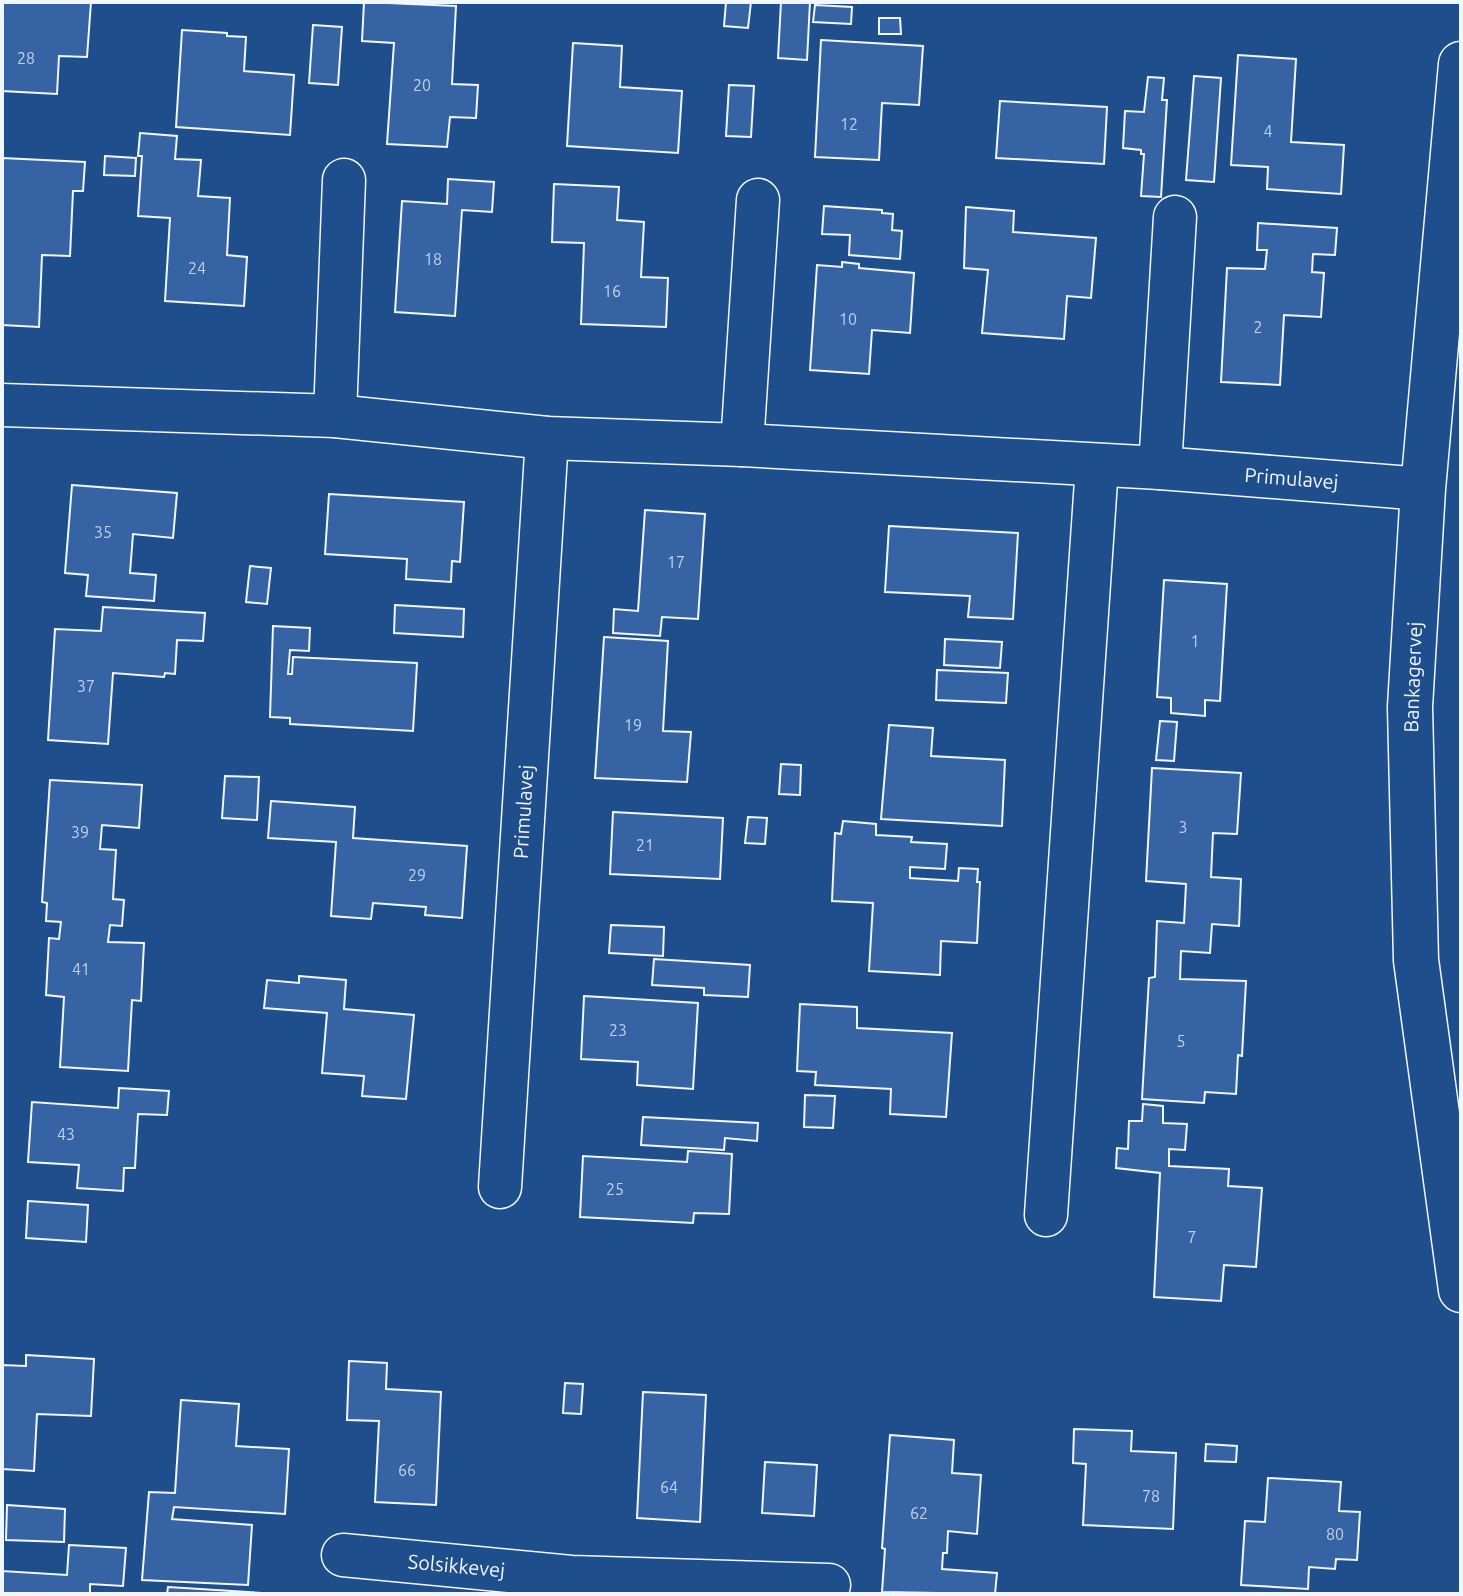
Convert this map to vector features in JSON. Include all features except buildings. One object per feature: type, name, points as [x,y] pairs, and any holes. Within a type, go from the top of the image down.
[{"type":"street","name":"Bankagervej","points":[[1461,64],[1423,489],[1410,707],[1416,960],[1461,1290]]},
{"type":"street","points":[[335,416],[344,180]]},
{"type":"street","points":[[742,445],[758,200]]},
{"type":"street","points":[[1160,468],[1175,217]]},
{"type":"street","name":"Primulavej","points":[[2,405],[335,416],[547,438],[742,445],[1160,468],[1423,489]]},
{"type":"street","name":"Primulavej","points":[[500,1187],[547,438]]},
{"type":"street","points":[[1046,1215],[1097,466]]},
{"type":"street","name":"Solsikkevej","points":[[343,1555],[571,1586],[829,1585]]}]
